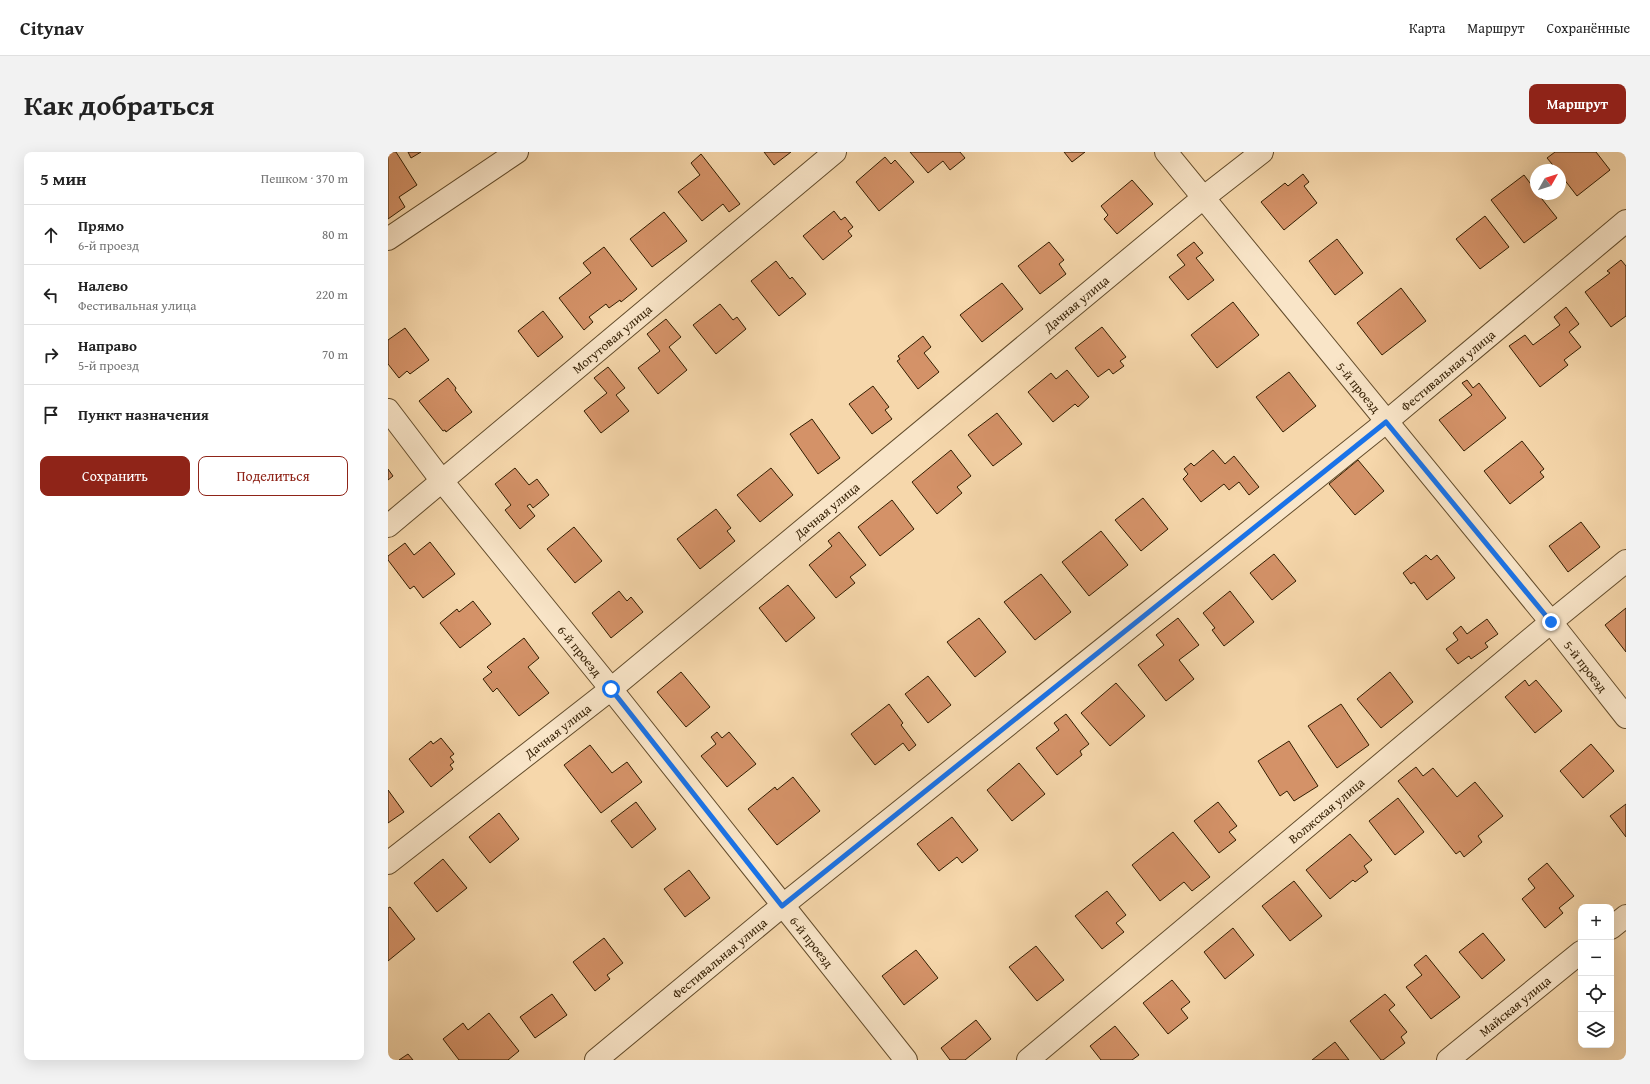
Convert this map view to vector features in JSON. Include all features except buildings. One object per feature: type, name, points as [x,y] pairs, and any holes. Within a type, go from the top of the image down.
[{"type":"street","points":[[388,239],[517,152]]},
{"type":"street","name":"Могутовая улица","points":[[388,526],[835,152]]},
{"type":"street","name":"5-й проезд","points":[[1166,152],[1551,622],[1626,717]]},
{"type":"street","name":"Дачная улица","points":[[388,863],[611,689],[1203,198],[1262,152]]},
{"type":"street","name":"Фестивальная улица","points":[[596,1060],[782,906],[1386,422],[1626,221]]},
{"type":"street","name":"6-й проезд","points":[[388,410],[442,481],[611,689],[782,906],[906,1060]]},
{"type":"street","name":"Волжская улица","points":[[1028,1060],[1551,622],[1626,561]]},
{"type":"street","points":[[1614,926],[1626,916]]},
{"type":"street","name":"Майская улица","points":[[1448,1060],[1578,954]]},
{"type":"route","points":[[611,689],[782,906],[1386,422],[1551,622]]}]
